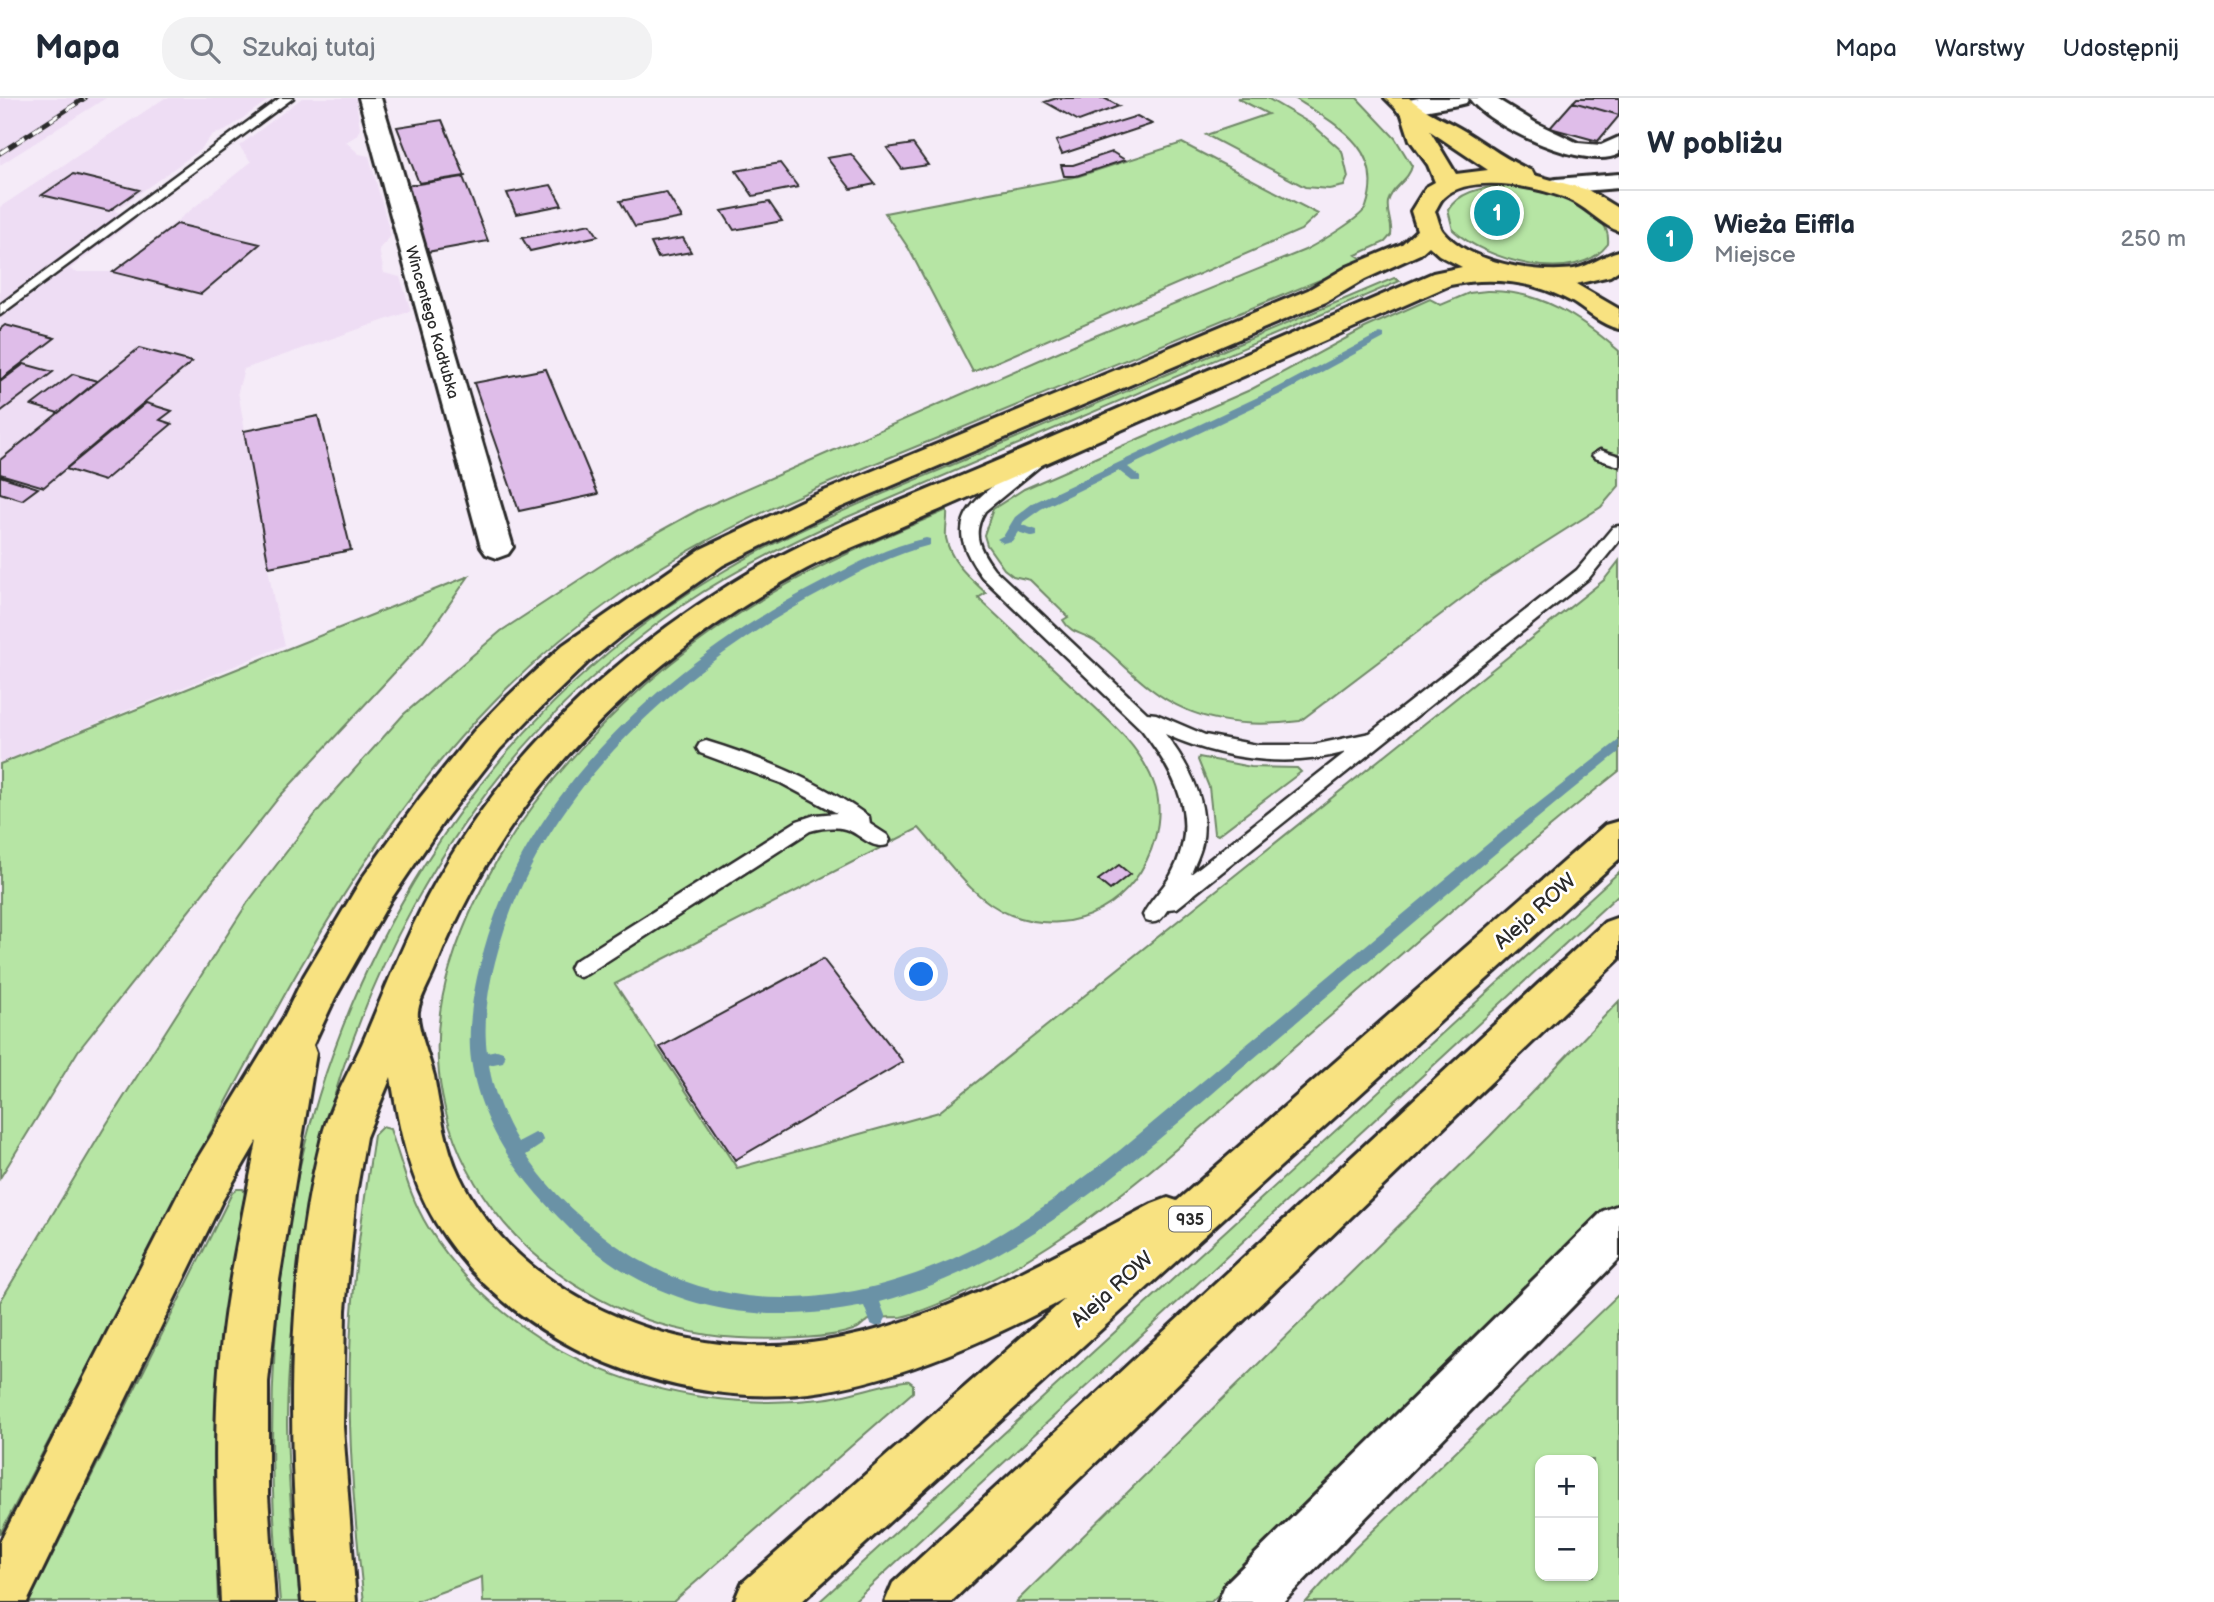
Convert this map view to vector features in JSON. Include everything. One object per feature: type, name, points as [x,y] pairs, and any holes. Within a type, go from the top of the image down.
[{"type":"main road","points":[[1405,106],[1457,136],[1495,164],[1531,180]]},
{"type":"main road","points":[[1405,106],[1422,140],[1440,165],[1448,184]]},
{"type":"main road","points":[[1618,219],[1590,200],[1556,186],[1531,180],[1491,177],[1448,184],[1433,193],[1424,204],[1423,217],[1430,231],[1445,246],[1468,260],[1579,295],[1619,321]]},
{"type":"main road","points":[[0,1599],[206,1186],[299,1030],[319,988],[377,888],[460,773],[487,740],[544,681],[643,602],[712,557],[782,522],[1317,296],[1356,273],[1411,249],[1430,231]]},
{"type":"main road","points":[[329,1602],[318,1470],[319,1363],[325,1270],[345,1133],[433,926],[485,833],[556,743],[630,671],[692,623],[799,559],[1060,443],[1442,279],[1469,273],[1566,278],[1594,274],[1617,265]]},
{"type":"main road","name":"Aleja ROW","points":[[761,1602],[1619,836]]},
{"type":"main road","points":[[912,1602],[1619,934]]},
{"type":"main road","points":[[396,1015],[412,1073],[418,1116],[429,1160],[452,1206],[477,1242],[506,1273],[539,1301],[575,1323],[651,1355],[688,1364],[731,1370],[775,1371],[854,1361],[894,1351],[992,1311],[1219,1194]]},
{"type":"main road","points":[[248,1602],[242,1495],[243,1382],[255,1280],[299,1030]]},
{"type":"street","name":"Wincentego Kadłubka","points":[[370,98],[497,547]]},
{"type":"street","points":[[1405,106],[1458,98]]},
{"type":"street","points":[[1480,98],[1520,126],[1545,138],[1593,152],[1609,151],[1619,144]]},
{"type":"street","points":[[1556,186],[1619,181]]},
{"type":"street","points":[[1245,1602],[1619,1227]]},
{"type":"lane","points":[[0,311],[287,98]]},
{"type":"lane","points":[[1060,443],[975,512],[967,531],[967,545],[988,573],[1132,707],[1177,760],[1188,783],[1194,814],[1194,835],[1176,884],[1150,918],[1583,574],[1619,531]]},
{"type":"lane","points":[[1600,455],[1619,461]]},
{"type":"lane","points":[[1132,707],[1177,733],[1219,746],[1267,754],[1336,748],[1367,739],[1394,723]]},
{"type":"lane","points":[[580,968],[804,826],[818,821],[844,820],[857,824],[883,842],[849,812],[821,793],[782,775],[706,748]]},
{"type":"shaded area","points":[[0,98],[106,98],[0,165]]},
{"type":"shaded area","points":[[165,98],[271,98],[225,131],[212,135],[201,149],[115,211],[135,220],[70,269],[75,272],[113,272],[251,162],[239,146],[302,98],[356,98],[360,129],[356,136],[346,142],[359,154],[369,156],[391,236],[379,249],[384,273],[400,277],[411,311],[244,369],[238,391],[274,602],[285,645],[0,763],[0,207]]},
{"type":"green space","points":[[1237,98],[1267,98],[1313,125],[1342,151],[1348,177],[1344,186],[1329,189],[1305,187],[1206,135],[1268,114]]},
{"type":"green space","points":[[1294,98],[1357,98],[1395,138],[1412,166],[1408,176],[1393,192],[1388,202],[1391,235],[1385,242],[1356,255],[1366,261],[871,465],[743,522],[661,567],[622,593],[553,646],[492,703],[438,764],[388,829],[300,967],[0,1534],[0,1302],[106,1125],[248,902],[321,807],[404,714],[501,631],[620,553],[698,510],[1085,340],[1305,250],[1349,223],[1366,207],[1370,187],[1369,169],[1363,154],[1341,129]]},
{"type":"green space","points":[[1182,143],[1318,214],[1301,230],[973,372],[909,249],[885,213],[1079,176]]},
{"type":"green space","points":[[1510,186],[1555,195],[1587,209],[1599,218],[1606,230],[1608,244],[1593,257],[1575,264],[1530,264],[1486,251],[1453,230],[1448,210],[1453,203],[1483,188]]},
{"type":"green space","points":[[1394,278],[1400,281],[845,518],[762,558],[683,605],[601,669],[529,742],[466,821],[413,906],[370,996],[336,1092],[311,1191],[296,1293],[290,1359],[288,1447],[300,1602],[280,1602],[272,1468],[273,1379],[285,1246],[305,1145],[335,1047],[375,952],[425,863],[484,780],[552,704],[629,636],[746,558],[847,509]]},
{"type":"green space","points":[[1487,291],[1524,295],[1558,308],[1589,327],[1619,351],[1619,486],[1601,507],[1489,578],[1300,721],[1261,724],[1222,720],[1185,709],[1168,700],[1144,684],[1098,643],[1070,629],[1063,620],[1068,617],[1030,580],[1013,576],[1004,569],[987,545],[984,535],[993,509],[1024,489],[1250,390],[1365,328],[1430,299],[1441,305],[1469,293]]},
{"type":"green space","points":[[947,510],[948,547],[961,569],[986,593],[978,598],[1106,718],[1138,753],[1153,781],[1157,795],[1159,816],[1155,838],[1134,881],[1119,897],[1101,910],[1058,922],[1035,921],[997,908],[960,877],[919,828],[615,984],[737,1168],[939,1112],[1604,580],[1619,561],[1619,771],[1143,1176],[1064,1236],[1022,1262],[979,1286],[922,1311],[901,1317],[871,1319],[858,1328],[827,1336],[784,1339],[723,1337],[644,1319],[586,1291],[535,1254],[492,1208],[461,1155],[442,1097],[438,1033],[450,967],[472,909],[502,853],[538,799],[580,749],[626,703],[675,660],[779,589],[840,557]]},
{"type":"green space","points":[[469,576],[422,643],[280,796],[78,1051],[0,1178],[0,764]]},
{"type":"green space","points":[[1199,757],[1251,767],[1297,768],[1301,772],[1218,835],[1214,833],[1209,787]]},
{"type":"green space","points":[[1619,872],[1619,894],[853,1602],[819,1602]]},
{"type":"green space","points":[[1619,1001],[1619,1203],[1595,1228],[1435,1379],[1211,1602],[1016,1602],[1490,1136]]},
{"type":"green space","points":[[382,1127],[390,1129],[421,1215],[463,1273],[503,1312],[549,1344],[599,1369],[653,1387],[708,1398],[764,1402],[821,1399],[907,1381],[913,1384],[913,1392],[673,1602],[483,1602],[482,1577],[414,1602],[364,1602],[351,1445],[351,1327],[358,1250],[374,1135]]},
{"type":"green space","points":[[243,1189],[245,1194],[223,1325],[215,1430],[218,1602],[29,1602],[232,1193]]},
{"type":"green space","points":[[1619,1294],[1619,1602],[1306,1602],[1352,1551]]},
{"type":"building","points":[[1057,98],[1104,98],[1119,106],[1079,121],[1045,102]]},
{"type":"building","points":[[1577,98],[1619,98],[1619,115],[1573,102]]},
{"type":"building","points":[[1573,102],[1619,116],[1598,141],[1550,128]]},
{"type":"building","points":[[1137,116],[1152,124],[1062,154],[1056,141]]},
{"type":"building","points":[[442,120],[465,176],[419,183],[397,127]]},
{"type":"building","points":[[913,144],[928,165],[902,169],[887,148]]},
{"type":"building","points":[[1112,152],[1125,160],[1076,176],[1064,176],[1061,165],[1073,165]]},
{"type":"building","points":[[851,154],[875,184],[851,189],[827,158]]},
{"type":"building","points":[[780,163],[798,187],[753,196],[736,171]]},
{"type":"building","points":[[73,174],[139,190],[109,211],[42,195]]},
{"type":"building","points":[[463,177],[488,241],[427,252],[405,186]]},
{"type":"building","points":[[551,185],[562,205],[516,214],[507,193]]},
{"type":"building","points":[[666,192],[682,218],[635,227],[620,201]]},
{"type":"building","points":[[769,202],[782,221],[734,230],[722,211]]},
{"type":"building","points":[[177,224],[260,244],[201,294],[113,272]]},
{"type":"building","points":[[590,224],[598,236],[530,251],[522,238]]},
{"type":"building","points":[[683,238],[691,252],[658,258],[651,243]]},
{"type":"building","points":[[5,325],[55,338],[0,380],[0,329]]},
{"type":"building","points":[[139,348],[192,362],[44,487],[0,474],[0,460]]},
{"type":"building","points":[[24,364],[53,372],[0,412],[0,382]]},
{"type":"building","points":[[546,369],[598,494],[519,511],[474,383]]},
{"type":"building","points":[[73,374],[97,381],[58,413],[32,405]]},
{"type":"building","points":[[146,403],[172,411],[160,420],[172,424],[104,481],[66,469]]},
{"type":"building","points":[[318,416],[351,550],[269,567],[244,431]]},
{"type":"building","points":[[0,476],[38,488],[22,500],[0,493]]},
{"type":"building","points":[[1119,865],[1130,874],[1110,890],[1098,880]]},
{"type":"building","points":[[823,959],[903,1062],[735,1160],[660,1047]]},
{"type":"waterway","points":[[1015,526],[1037,506],[1281,390],[1380,336]]},
{"type":"waterway","points":[[1121,467],[1136,479]]},
{"type":"waterway","points":[[1003,539],[1008,538],[1015,526]]},
{"type":"waterway","points":[[1015,526],[1033,533]]},
{"type":"waterway","points":[[481,1060],[478,1041],[482,985],[495,932],[517,880],[544,831],[578,785],[615,742],[655,703],[734,639],[814,591],[881,557],[926,542]]},
{"type":"waterway","points":[[516,1152],[560,1209],[598,1242],[639,1270],[682,1290],[724,1302],[753,1306],[810,1306],[866,1297],[921,1281],[986,1251],[1022,1230],[1092,1181],[1619,745]]},
{"type":"waterway","points":[[481,1060],[497,1057]]},
{"type":"waterway","points":[[481,1060],[484,1085],[501,1129],[516,1152]]},
{"type":"waterway","points":[[516,1152],[535,1140]]},
{"type":"waterway","points":[[870,1297],[877,1318]]},
{"type":"railway","points":[[0,153],[85,98]]},
{"type":"place","name":"Wieża Eiffla","points":[[1497,213]]}]
